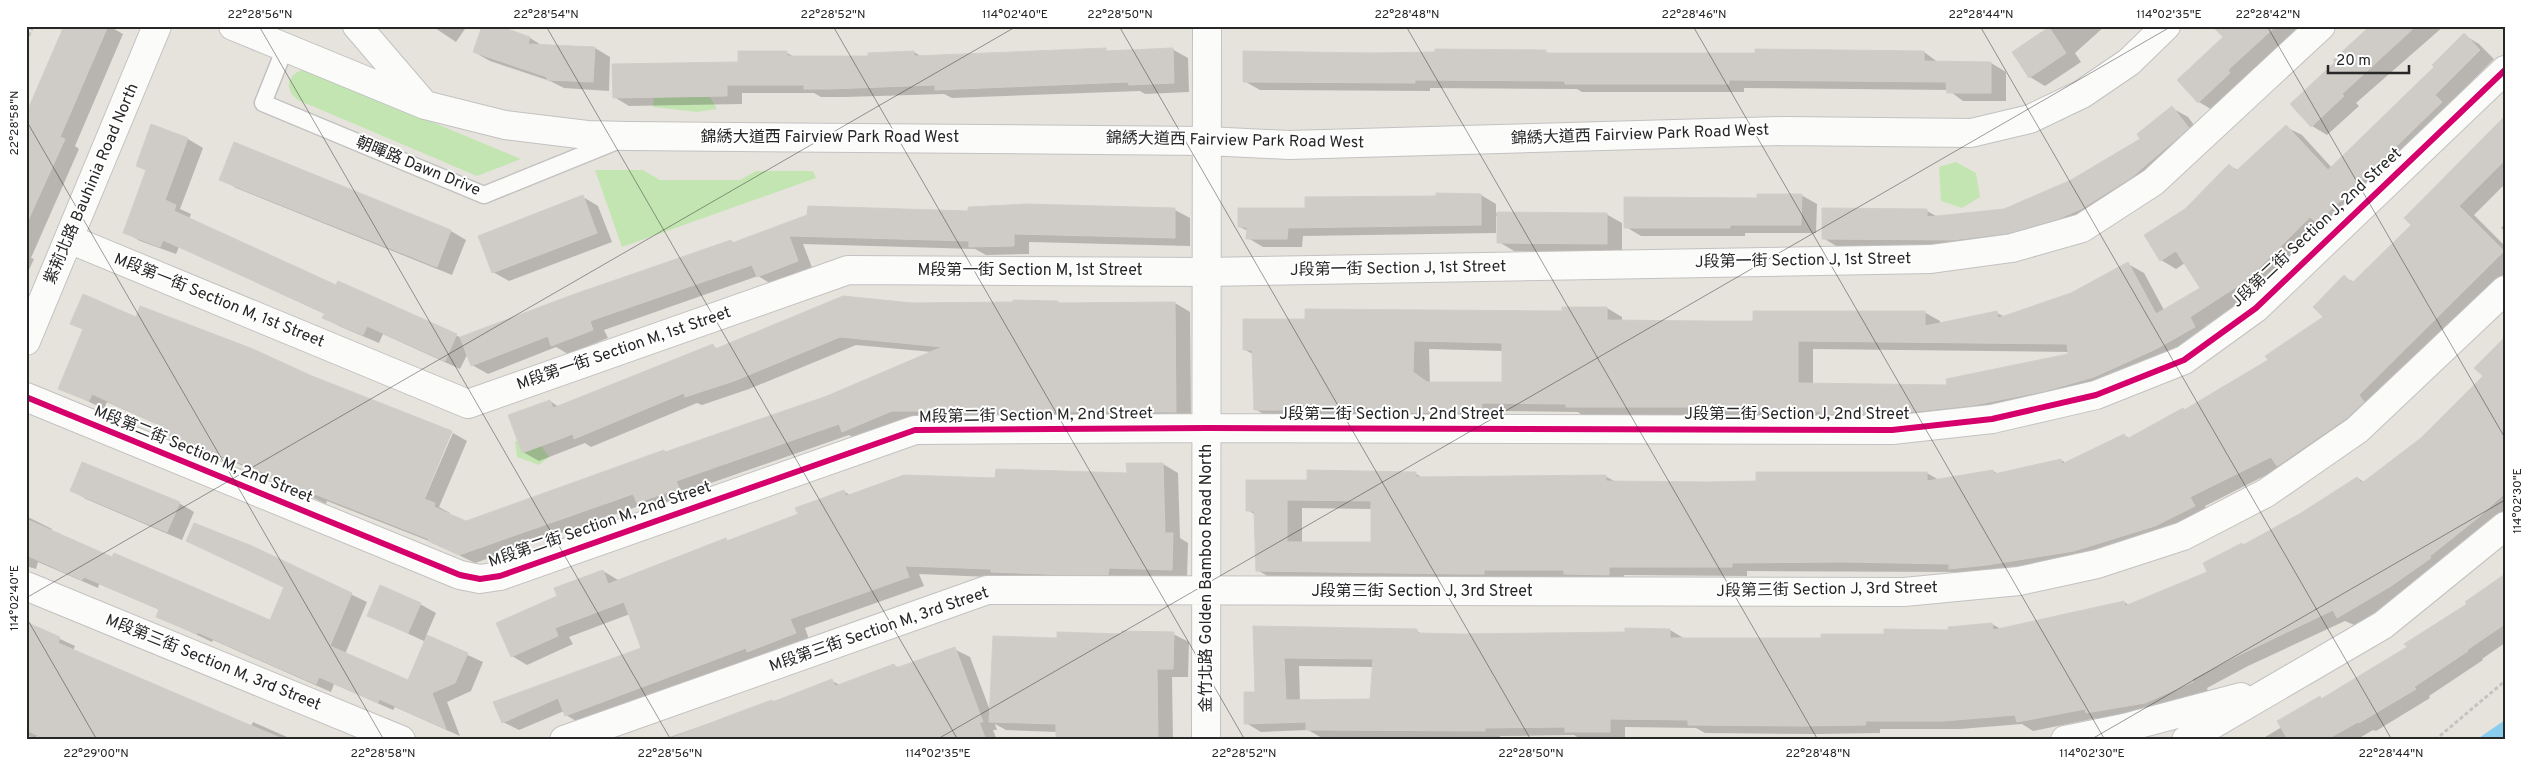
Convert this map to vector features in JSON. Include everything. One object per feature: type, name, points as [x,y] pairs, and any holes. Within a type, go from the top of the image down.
[{"type":"street","name":"紫荊北路 Bauhinia Road North","points":[[26,341],[157,26]]},
{"type":"street","name":"錦綉大道西 Fairview Park Road West","points":[[233,26],[425,105],[506,125],[587,136],[1207,140],[1289,145],[1784,131],[1971,133],[2030,120],[2082,94],[2129,62],[2166,26]]},
{"type":"street","points":[[358,26],[425,105]]},
{"type":"street","name":"金竹北路 Golden Bamboo Road North","points":[[1206,740],[1207,26]]},
{"type":"street","name":"J段第一街 Section J, 1st Street","points":[[1207,272],[1931,259],[2012,248],[2082,228],[2153,182],[2321,26]]},
{"type":"street","name":"J段第二街 Section J, 2nd Street","points":[[1207,428],[1892,430],[1992,419],[2096,395],[2184,360],[2256,308],[2505,70]]},
{"type":"street","name":"M段第一街 Section M, 1st Street","points":[[69,239],[468,404],[848,270],[1207,272]]},
{"type":"street","name":"J段第三街 Section J, 3rd Street","points":[[1206,592],[1904,592],[2019,581],[2097,564],[2183,536],[2266,493],[2357,430],[2505,290]]},
{"type":"street","name":"M段第二街 Section M, 2nd Street","points":[[26,397],[460,575],[480,579],[500,576],[915,430],[1207,428]]},
{"type":"street","points":[[2186,740],[2383,625],[2505,526]]},
{"type":"street","name":"M段第三街 Section M, 3rd Street","points":[[26,586],[401,740]]},
{"type":"street","name":"M段第三街 Section M, 3rd Street","points":[[564,740],[987,590],[1206,592]]},
{"type":"street","points":[[2065,740],[2124,728],[2274,689]]},
{"type":"lane","name":"朝暉路 Dawn Drive","points":[[285,48],[263,103],[484,195],[629,136]]},
{"type":"path","points":[[26,42],[33,26]]},
{"type":"path","points":[[2435,740],[2505,681]]},
{"type":"green space","points":[[302,70],[310,71],[521,159],[477,176],[298,100],[291,92],[289,84],[290,79]]},
{"type":"green space","points":[[654,97],[710,97],[717,109],[697,112],[653,107]]},
{"type":"green space","points":[[1956,162],[1976,173],[1980,197],[1962,208],[1941,201],[1939,167]]},
{"type":"green space","points":[[595,170],[643,170],[660,180],[740,180],[756,171],[813,171],[816,178],[622,247]]},
{"type":"green space","points":[[537,440],[549,457],[539,465],[517,457],[515,441]]},
{"type":"water","points":[[2505,720],[2505,740],[2476,740]]},
{"type":"building","points":[[64,26],[108,26],[60,137],[65,139],[26,225],[26,114]]},
{"type":"building","points":[[482,26],[499,26],[530,37],[528,44],[595,47],[593,82],[547,80],[547,77],[473,52]]},
{"type":"building","points":[[2212,26],[2276,26],[2228,70],[2230,73],[2198,103],[2177,80],[2223,37]]},
{"type":"building","points":[[2370,26],[2416,26],[2342,94],[2344,96],[2311,127],[2290,104]]},
{"type":"building","points":[[2049,27],[2066,53],[2029,78],[2012,52]]},
{"type":"building","points":[[2464,33],[2480,50],[2435,95],[2442,102],[2317,223],[2310,217],[2247,280],[2190,317],[2195,327],[2156,349],[2094,377],[2045,391],[1974,405],[1891,414],[1820,414],[1820,411],[1753,410],[1753,407],[1566,407],[1566,404],[1482,403],[1481,413],[1369,412],[1369,407],[1285,406],[1285,410],[1254,410],[1252,350],[1243,350],[1243,319],[1305,319],[1305,309],[1562,311],[1562,307],[1607,307],[1607,320],[1706,321],[1753,321],[1753,311],[1925,311],[1925,326],[1997,311],[1998,318],[2071,293],[2128,262],[2156,314],[2200,288],[2176,251],[2160,261],[2144,235],[2185,209],[2229,164],[2236,171],[2286,125],[2328,170],[2434,67],[2432,65]],"holes":[[[1414,341],[1502,343],[1502,382],[1427,382],[1413,372]],[[1798,341],[2067,344],[2068,354],[1946,379],[1947,385],[1798,383]]]},
{"type":"building","points":[[1106,48],[1106,51],[1173,48],[1174,83],[1129,85],[1128,82],[935,90],[935,85],[804,89],[804,85],[727,85],[727,96],[613,98],[612,64],[738,62],[738,51],[787,51],[787,56],[868,56],[868,53],[914,51],[914,56]]},
{"type":"building","points":[[1435,49],[1546,50],[1546,53],[1755,53],[1755,49],[1924,51],[1924,61],[1991,62],[1991,93],[1947,93],[1946,82],[1729,80],[1729,84],[1565,84],[1565,81],[1415,80],[1415,83],[1243,82],[1243,51],[1370,53],[1435,52]]},
{"type":"building","points":[[2172,106],[2189,128],[2132,177],[2081,209],[2060,218],[2009,233],[1952,240],[1822,239],[1822,208],[1927,209],[1927,217],[2004,209],[2071,180],[2140,139],[2137,134]]},
{"type":"building","points":[[2505,116],[2505,160],[2459,206],[2504,251],[2359,395],[2364,402],[2348,417],[2277,466],[2271,457],[2190,497],[2195,506],[2155,526],[2074,551],[1949,569],[1949,564],[1843,562],[1732,563],[1732,567],[1609,567],[1609,575],[1564,574],[1564,570],[1484,570],[1484,574],[1256,571],[1254,511],[1246,511],[1246,480],[1307,480],[1307,470],[1416,472],[1416,477],[1606,475],[1606,481],[1708,482],[1756,481],[1756,472],[1927,472],[1927,481],[1993,470],[1994,474],[2061,459],[2062,464],[2124,434],[2127,439],[2183,408],[2184,410],[2268,360],[2265,356],[2323,317],[2313,307],[2344,275],[2352,283],[2411,225],[2404,218]],"holes":[[[1287,500],[1371,501],[1371,542],[1287,542]]]},
{"type":"building","points":[[151,124],[188,138],[165,200],[176,205],[174,211],[336,285],[338,281],[457,334],[445,361],[367,326],[363,335],[322,318],[325,313],[163,240],[160,247],[123,233],[146,170],[136,166]]},
{"type":"building","points":[[234,142],[451,230],[437,267],[219,180]]},
{"type":"building","points":[[1436,193],[1481,194],[1481,225],[1288,228],[1287,239],[1246,239],[1247,227],[1238,227],[1238,208],[1305,208],[1305,197],[1436,196]]},
{"type":"building","points":[[1757,194],[1802,194],[1801,225],[1730,225],[1730,228],[1624,228],[1624,197],[1757,198]]},
{"type":"building","points":[[583,195],[597,233],[492,273],[478,236]]},
{"type":"building","points":[[1026,204],[1175,208],[1175,238],[1014,234],[1014,246],[969,247],[969,241],[789,236],[798,261],[757,277],[752,265],[590,321],[593,330],[551,346],[548,336],[471,366],[460,337],[572,295],[731,240],[732,243],[807,215],[808,206],[968,211],[968,207]]},
{"type":"building","points":[[1497,212],[1607,213],[1607,244],[1497,243]]},
{"type":"building","points":[[83,294],[136,317],[140,306],[253,349],[312,376],[452,431],[424,499],[435,503],[434,507],[466,521],[664,450],[665,452],[827,396],[942,347],[840,337],[734,381],[685,397],[684,393],[574,439],[573,434],[522,453],[508,415],[550,400],[553,408],[713,344],[715,349],[843,296],[912,303],[1013,302],[1013,300],[1058,301],[1058,303],[1175,302],[1176,412],[892,411],[842,432],[839,424],[676,481],[679,488],[637,503],[633,494],[459,555],[428,541],[429,539],[312,493],[311,496],[270,478],[271,475],[160,432],[162,426],[92,394],[89,401],[58,389],[83,329],[70,324]]},
{"type":"building","points":[[2505,337],[2505,493],[2479,517],[2430,556],[2431,558],[2391,586],[2337,618],[2333,610],[2192,679],[2193,682],[2145,703],[2086,713],[2085,709],[2017,722],[2015,715],[1944,721],[1865,721],[1866,725],[1802,726],[1688,725],[1688,720],[1610,719],[1610,732],[1565,732],[1565,727],[1485,728],[1485,731],[1306,730],[1306,722],[1244,724],[1244,692],[1255,692],[1253,626],[1417,629],[1417,633],[1458,634],[1625,632],[1625,628],[1670,629],[1670,638],[1821,638],[1821,634],[1884,634],[1884,629],[1948,630],[1948,627],[1992,623],[1993,630],[2124,601],[2125,606],[2207,572],[2203,563],[2242,543],[2243,545],[2301,513],[2357,477],[2362,483],[2421,438],[2483,376],[2474,368]],"holes":[[[1284,658],[1373,659],[1370,699],[1286,700]]]},
{"type":"building","points":[[82,462],[180,502],[167,532],[70,491]]},
{"type":"building","points":[[1126,463],[1163,463],[1165,533],[1173,533],[1172,570],[1109,568],[1108,575],[1070,575],[991,572],[991,569],[905,566],[909,577],[790,619],[796,633],[747,652],[746,648],[565,716],[558,698],[502,723],[493,702],[641,648],[624,602],[555,628],[558,636],[511,657],[496,623],[557,596],[554,588],[603,570],[608,584],[726,538],[727,541],[798,514],[795,508],[844,490],[846,496],[904,475],[995,478],[996,469],[1127,473]]},
{"type":"building","points":[[26,519],[112,557],[114,553],[270,620],[284,587],[186,541],[194,523],[252,546],[352,593],[330,646],[408,680],[427,635],[468,653],[455,683],[432,693],[446,729],[379,699],[378,703],[319,677],[316,684],[197,632],[197,634],[156,617],[159,609],[84,577],[82,580],[26,555]]},
{"type":"building","points":[[2505,574],[2505,624],[2414,687],[2416,689],[2359,723],[2326,740],[2288,740],[2277,721],[2320,696],[2321,699],[2407,647],[2404,644],[2467,604],[2465,602]]},
{"type":"building","points":[[380,585],[421,603],[408,633],[367,616]]},
{"type":"building","points":[[26,622],[60,637],[58,643],[285,740],[48,740],[26,730]]},
{"type":"building","points":[[1122,631],[1174,632],[1173,669],[1157,669],[1158,738],[1056,737],[1056,724],[989,722],[993,636],[1057,638],[1057,632],[1122,634]]},
{"type":"building","points":[[955,647],[983,722],[979,722],[986,740],[671,740],[671,738],[747,709],[772,700],[773,702],[832,679],[835,686],[894,664],[896,668]]},
{"type":"cycle path","points":[[26,397],[460,575],[480,579],[500,576],[915,430],[1207,428],[1892,430],[1992,419],[2096,395],[2184,360],[2256,308],[2505,70]]}]
